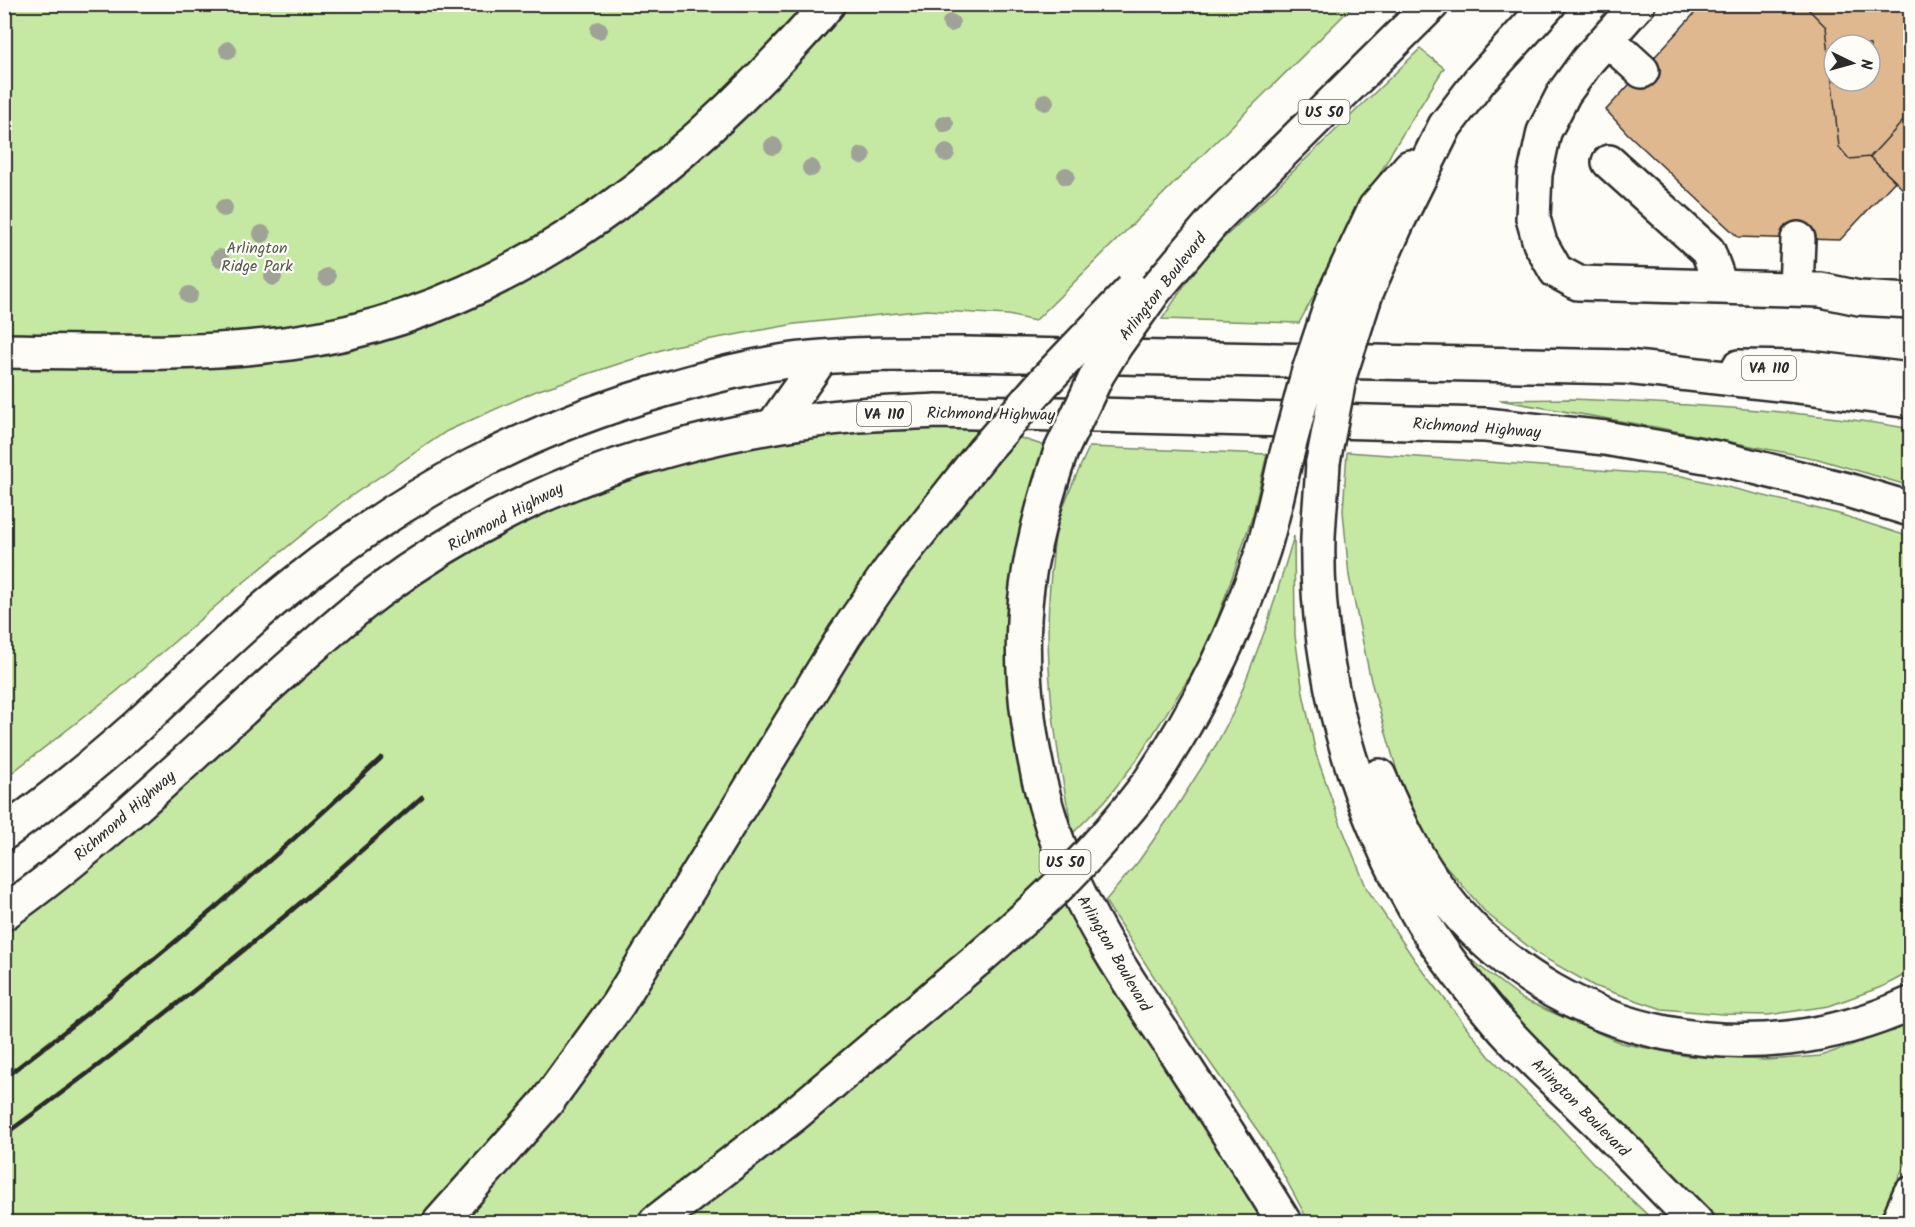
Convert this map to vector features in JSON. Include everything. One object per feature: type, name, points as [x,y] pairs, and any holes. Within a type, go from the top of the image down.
[{"type":"main road","points":[[4,351],[174,352],[245,349],[292,343],[357,329],[444,302],[494,280],[546,251],[586,226],[638,187],[724,114],[797,40],[828,4]]},
{"type":"main road","name":"Arlington Boulevard","points":[[1284,1222],[1226,1128],[1119,967],[1088,912],[1066,865],[1047,812],[1028,719],[1024,673],[1026,588],[1044,503],[1061,451],[1097,375],[1115,346],[1143,290],[1432,4]]},
{"type":"main road","name":"Arlington Boulevard","points":[[1549,4],[1480,80],[1445,126],[1396,225],[1351,293],[1340,374],[1323,462],[1318,538],[1323,630],[1329,672],[1343,734],[1358,784],[1396,875],[1419,917],[1451,963],[1497,1021],[1696,1222]]},
{"type":"main road","points":[[1638,4],[1588,60],[1564,93],[1544,132],[1535,174],[1533,218],[1540,243],[1556,271],[1578,283],[1821,290],[1859,298],[1911,301]]},
{"type":"main road","points":[[1608,39],[1642,71]]},
{"type":"main road","points":[[1610,162],[1708,251],[1721,288]]},
{"type":"main road","points":[[1796,290],[1798,239]]},
{"type":"main road","points":[[440,1222],[546,1103],[618,1004],[845,635],[890,570],[983,452],[1085,337],[1143,290]]},
{"type":"main road","points":[[656,1222],[795,1114],[977,960],[1053,892],[1088,857],[1148,784],[1196,709],[1231,636],[1263,549],[1308,374],[1351,293]]},
{"type":"main road","name":"VA 110","points":[[4,833],[94,764],[299,580],[410,501],[462,470],[518,442],[570,421],[700,379],[754,367],[821,358],[967,354],[1626,367],[1808,368],[1911,380]]},
{"type":"main road","points":[[773,426],[821,358]]},
{"type":"main road","points":[[1626,367],[1818,388],[1911,401]]},
{"type":"main road","name":"Richmond Highway","points":[[4,913],[108,830],[324,637],[378,592],[440,551],[509,510],[569,483],[638,457],[693,442],[773,426],[850,416],[936,411],[1486,425],[1605,438],[1722,459],[1847,490],[1911,510]]},
{"type":"main road","points":[[1329,672],[1371,755],[1396,818],[1436,885],[1456,911],[1504,958],[1549,988],[1603,1015],[1635,1026],[1686,1037],[1731,1042],[1770,1041],[1835,1031],[1911,1004]]},
{"type":"main road","points":[[4,823],[40,807]]},
{"type":"main road","points":[[1898,1222],[1911,1194]]},
{"type":"green space","name":"Arlington Ridge Park","points":[[5,5],[1354,5],[1035,321],[1008,315],[926,310],[795,324],[673,346],[536,391],[447,431],[341,503],[238,587],[116,692],[5,778]]},
{"type":"green space","points":[[1420,49],[1444,68],[1394,148],[1299,323],[1162,319],[1201,260]]},
{"type":"green space","points":[[1571,399],[1682,404],[1764,411],[1851,419],[1910,429],[1910,486],[1818,459],[1655,427],[1499,400]]},
{"type":"green space","points":[[936,411],[1061,451],[1034,543],[1047,812],[1270,1222],[5,1222],[4,913],[324,637],[569,483]]},
{"type":"green space","points":[[1089,447],[1267,454],[1253,514],[1236,566],[1218,617],[1196,667],[1136,761],[1105,801],[1073,833],[1052,704],[1048,640],[1049,607],[1055,538],[1059,522],[1070,489]]},
{"type":"green space","points":[[1347,452],[1682,476],[1839,514],[1910,537],[1910,972],[1884,986],[1829,1006],[1768,1015],[1662,1009],[1594,986],[1539,955],[1486,913],[1434,852],[1399,778],[1371,681],[1349,576],[1343,511]]},
{"type":"green space","points":[[1294,536],[1295,636],[1303,693],[1316,754],[1339,820],[1367,889],[1414,959],[1489,1056],[1545,1111],[1595,1165],[1655,1222],[1309,1222],[1265,1141],[1204,1054],[1105,901],[1138,862],[1176,808],[1216,745],[1234,711],[1267,625]]},
{"type":"green space","points":[[1469,958],[1522,999],[1621,1043],[1687,1056],[1766,1060],[1821,1056],[1910,1024],[1910,1152],[1879,1222],[1722,1222],[1584,1084],[1539,1043],[1497,998]]},
{"type":"building","points":[[1703,4],[1803,4],[1826,27],[1827,33],[1822,33],[1822,93],[1833,93],[1839,147],[1849,159],[1870,157],[1895,181],[1840,240],[1738,237],[1627,133],[1606,110]]},
{"type":"building","points":[[1803,4],[1910,4],[1910,124],[1905,119],[1870,157],[1849,159],[1839,147],[1833,93],[1882,93],[1882,33],[1827,33],[1826,27]]},
{"type":"building","points":[[1905,119],[1910,124],[1910,196],[1870,157]]},
{"type":"railway","points":[[4,1078],[197,923],[381,758]]},
{"type":"railway","points":[[4,1135],[218,972],[422,797]]}]
